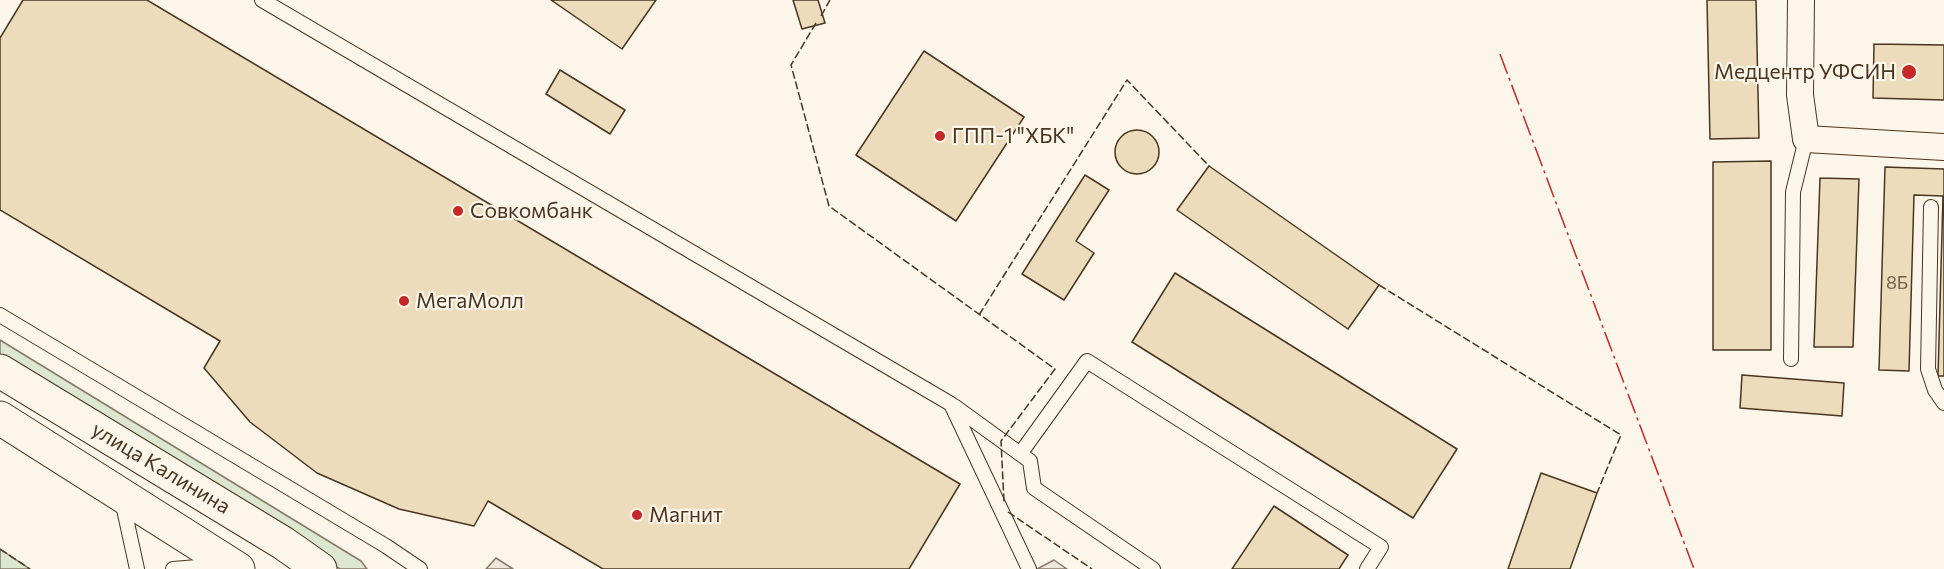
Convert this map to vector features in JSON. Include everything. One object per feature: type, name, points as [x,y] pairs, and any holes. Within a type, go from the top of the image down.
[{"type":"main road","name":"улица Калинина","points":[[0,371],[283,543],[320,569]]},
{"type":"main road","name":"улица Калинина","points":[[0,418],[235,567]]},
{"type":"street","points":[[1801,0],[1800,95],[1806,140],[1944,147]]},
{"type":"lane","points":[[262,0],[951,404],[1030,460],[1034,488],[1153,569]]},
{"type":"lane","points":[[1791,359],[1793,192],[1806,140]]},
{"type":"lane","points":[[1931,207],[1928,369],[1935,390],[1944,402]]},
{"type":"lane","points":[[0,315],[386,546],[420,569]]},
{"type":"lane","points":[[1020,454],[1087,361],[1381,547],[1367,569]]},
{"type":"lane","points":[[951,404],[1029,569]]},
{"type":"lane","points":[[121,495],[137,569]]},
{"type":"lane","points":[[173,569],[235,567]]},
{"type":"green space","points":[[0,340],[361,561],[367,569],[340,569],[0,359]]},
{"type":"green space","points":[[0,549],[30,569],[0,569]]},
{"type":"shaded area","points":[[496,558],[513,569],[486,569]]},
{"type":"shaded area","points":[[1054,560],[1067,569],[1037,569]]},
{"type":"building","name":"МегаМолл","points":[[23,0],[147,0],[960,484],[909,569],[603,569],[488,501],[474,526],[399,509],[317,473],[250,422],[204,368],[220,341],[0,210],[0,38]]},
{"type":"building","points":[[551,0],[656,0],[622,49]]},
{"type":"building","points":[[793,0],[818,0],[825,23],[802,29]]},
{"type":"building","points":[[1707,0],[1756,0],[1759,138],[1710,139]]},
{"type":"building","name":"Медцентр УФСИН","points":[[1874,44],[1944,45],[1944,100],[1873,98]]},
{"type":"building","name":"ГПП-1 \"ХБК\"","points":[[924,51],[1024,117],[956,221],[856,155]]},
{"type":"building","points":[[560,70],[625,110],[610,134],[546,94]]},
{"type":"building","points":[[1137,130],[1146,131],[1153,136],[1158,143],[1158,161],[1153,168],[1146,173],[1137,174],[1128,173],[1121,168],[1116,161],[1115,152],[1116,143],[1121,136],[1128,131]]},
{"type":"building","points":[[1771,161],[1771,350],[1713,350],[1713,162]]},
{"type":"building","points":[[1209,166],[1379,285],[1348,329],[1177,210]]},
{"type":"building","points":[[1885,167],[1944,169],[1944,376],[1938,376],[1943,196],[1914,195],[1909,371],[1879,370]]},
{"type":"building","points":[[1085,175],[1109,190],[1076,241],[1094,253],[1064,300],[1022,274]]},
{"type":"building","points":[[1820,178],[1859,179],[1853,347],[1814,347]]},
{"type":"building","points":[[1175,273],[1457,449],[1413,518],[1132,342]]},
{"type":"building","points":[[1742,375],[1844,383],[1842,416],[1740,408]]},
{"type":"building","points":[[1541,473],[1597,493],[1570,569],[1508,569]]},
{"type":"building","points":[[1274,506],[1348,555],[1339,569],[1232,569]]},
{"type":"fence","points":[[821,16],[830,0]]},
{"type":"fence","points":[[816,23],[791,65],[829,206],[1055,369],[1001,441],[1004,502]]},
{"type":"fence","points":[[979,315],[1127,80],[1209,166]]},
{"type":"fence","points":[[1379,285],[1621,435],[1597,493]]},
{"type":"fence","points":[[1008,512],[1092,569]]},
{"type":"fence","points":[[0,549],[30,569]]},
{"type":"power","points":[[1500,54],[1694,569]]},
{"type":"place","name":"Медцентр УФСИН","points":[[1909,72]]},
{"type":"place","name":"ГПП-1 \"ХБК\"","points":[[940,136]]},
{"type":"place","name":"Совкомбанк","points":[[458,211]]},
{"type":"place","name":"МегаМолл","points":[[404,301]]},
{"type":"place","name":"Магнит","points":[[637,515]]}]
